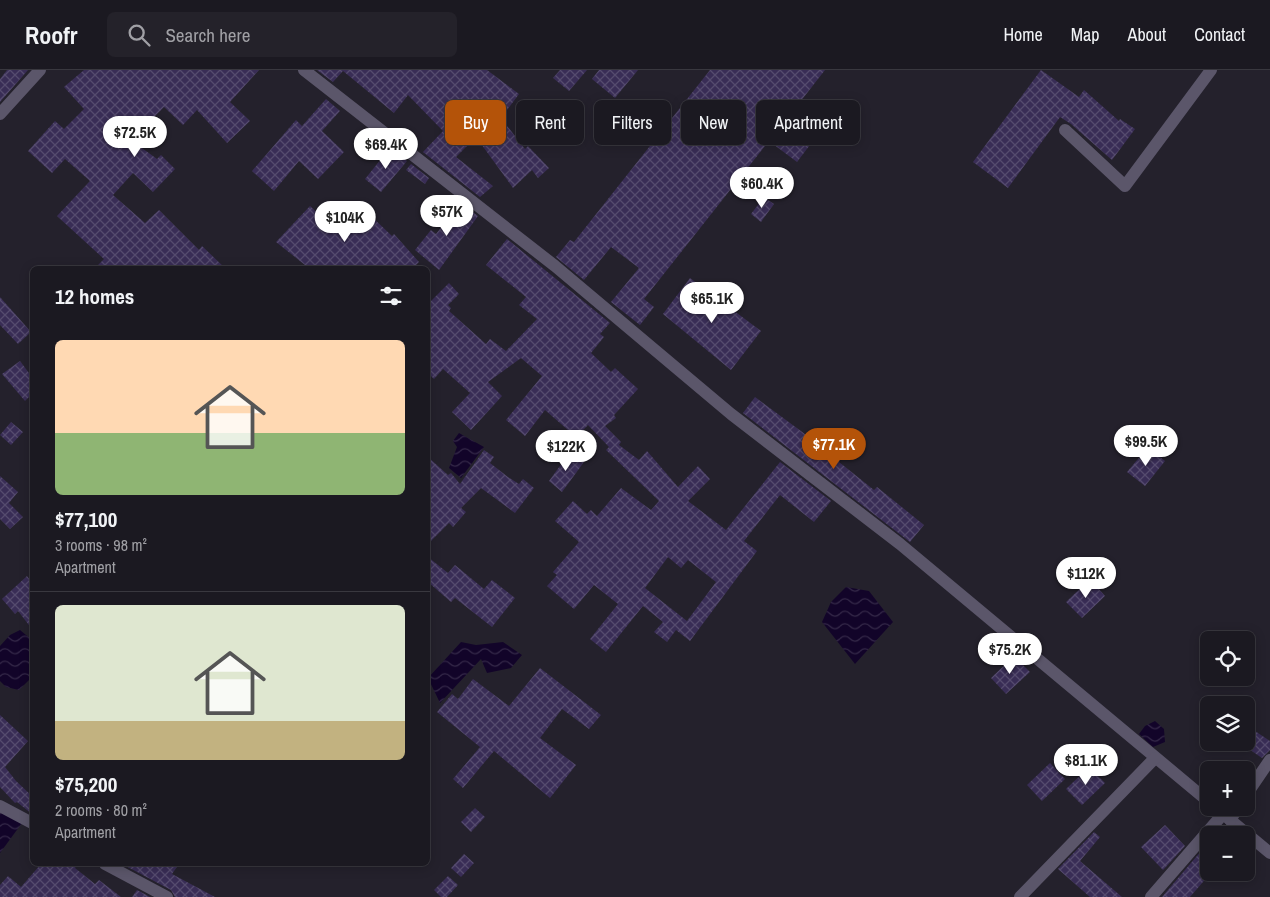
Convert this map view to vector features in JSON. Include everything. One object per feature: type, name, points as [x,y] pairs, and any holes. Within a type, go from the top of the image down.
[{"type":"street","points":[[0,114],[40,70]]},
{"type":"street","points":[[304,70],[556,266],[731,414],[900,544],[1200,795]]},
{"type":"street","points":[[1065,130],[1125,186],[1211,70]]},
{"type":"street","points":[[1020,897],[1155,758]]},
{"type":"street","points":[[1255,782],[1270,760]]},
{"type":"street","points":[[0,806],[30,822]]},
{"type":"street","points":[[1151,897],[1220,816]]},
{"type":"street","points":[[1224,816],[1270,853]]},
{"type":"street","points":[[108,866],[148,893],[167,897]]},
{"type":"water","points":[[459,433],[484,447],[461,478],[449,468],[457,447],[453,441]]},
{"type":"water","points":[[846,587],[869,591],[893,622],[855,664],[822,622],[831,602]]},
{"type":"water","points":[[20,630],[30,638],[30,679],[19,690],[6,687],[0,681],[0,646],[10,635]]},
{"type":"water","points":[[461,642],[476,645],[503,642],[522,655],[511,668],[487,673],[481,659],[440,703],[430,682],[430,676]]},
{"type":"water","points":[[1155,721],[1164,729],[1165,742],[1153,747],[1139,734],[1145,726]]},
{"type":"water","points":[[0,811],[22,823],[0,853]]},
{"type":"building","points":[[7,70],[28,70],[0,102],[0,79]]},
{"type":"building","points":[[84,70],[259,70],[230,102],[250,121],[227,143],[197,110],[183,125],[164,107],[131,140],[157,159],[161,155],[175,169],[153,192],[133,173],[113,195],[145,223],[159,210],[199,250],[202,246],[223,266],[97,266],[104,259],[57,216],[90,181],[65,159],[52,173],[28,151],[55,121],[64,129],[84,109],[64,87]]},
{"type":"building","points":[[317,70],[487,70],[519,94],[506,111],[506,100],[445,100],[445,145],[468,145],[456,157],[493,186],[480,197],[423,152],[443,131],[408,95],[394,113],[343,71],[333,82]]},
{"type":"building","points":[[560,70],[587,70],[569,91],[553,78]]},
{"type":"building","points":[[599,70],[638,70],[615,98],[592,79]]},
{"type":"building","points":[[710,70],[825,70],[802,100],[756,100],[756,145],[766,145],[644,299],[654,307],[640,325],[611,302],[639,268],[611,247],[584,280],[556,257],[570,240],[574,242],[651,145],[671,145],[671,119],[681,107],[681,145],[746,145],[746,100],[686,100]]},
{"type":"building","points":[[1041,70],[1079,97],[1084,90],[1119,121],[1120,119],[1135,129],[1112,160],[1071,124],[1060,117],[1008,188],[973,162]]},
{"type":"building","points":[[326,99],[340,111],[322,131],[344,152],[318,179],[299,161],[274,191],[252,171],[296,120],[302,126]]},
{"type":"building","points":[[506,124],[516,137],[516,145],[522,145],[525,149],[528,146],[549,168],[538,178],[532,170],[513,188],[482,145],[506,145]]},
{"type":"building","points":[[774,145],[810,145],[797,162]]},
{"type":"building","points":[[390,148],[407,161],[381,192],[365,179]]},
{"type":"building","points":[[411,164],[429,178],[425,184],[406,170]]},
{"type":"building","points":[[764,197],[774,204],[761,222],[751,214]]},
{"type":"building","points":[[345,202],[366,222],[371,216],[392,236],[394,234],[419,262],[415,266],[306,266],[276,242],[310,206],[326,221]]},
{"type":"building","points":[[460,202],[478,216],[439,270],[415,250],[431,230],[436,234]]},
{"type":"building","points":[[507,239],[610,323],[600,334],[604,337],[591,353],[611,372],[615,368],[638,389],[614,415],[616,418],[605,426],[621,442],[619,445],[639,460],[647,451],[678,487],[698,466],[710,479],[688,501],[726,530],[780,462],[831,501],[814,522],[780,495],[744,541],[757,551],[690,641],[676,630],[667,642],[654,632],[663,622],[643,606],[606,652],[590,639],[618,604],[594,585],[574,609],[547,586],[557,575],[553,572],[579,542],[555,521],[573,501],[587,514],[591,510],[597,516],[621,488],[651,510],[659,501],[606,450],[609,447],[588,425],[576,437],[545,410],[525,436],[506,420],[542,376],[521,358],[488,382],[502,396],[471,430],[452,412],[470,393],[443,369],[434,379],[430,375],[430,302],[449,283],[459,294],[448,305],[451,308],[449,311],[486,344],[490,339],[506,351],[537,319],[519,305],[526,297],[486,265]],"holes":[[[668,557],[681,568],[688,560],[716,582],[687,621],[645,588]]]},
{"type":"building","points":[[690,278],[761,331],[731,370],[663,314]]},
{"type":"building","points":[[0,297],[30,333],[18,344],[0,325]]},
{"type":"building","points":[[20,361],[30,374],[30,396],[25,401],[2,374]]},
{"type":"building","points":[[755,397],[840,460],[839,462],[874,490],[877,487],[924,525],[910,542],[743,413]]},
{"type":"building","points":[[11,422],[23,432],[11,445],[0,435]]},
{"type":"building","points":[[1148,447],[1165,461],[1145,486],[1127,472]]},
{"type":"building","points":[[484,450],[494,457],[490,463],[508,477],[519,484],[523,479],[534,488],[515,513],[481,488],[461,508],[466,512],[453,527],[449,523],[430,542],[430,459],[448,475],[451,473],[460,484]]},
{"type":"building","points":[[570,452],[584,462],[562,492],[549,481]]},
{"type":"building","points":[[0,476],[18,492],[9,503],[23,517],[10,529],[0,519]]},
{"type":"building","points":[[430,559],[448,573],[455,565],[484,589],[492,580],[515,598],[492,627],[455,598],[451,602],[430,584]]},
{"type":"building","points":[[27,576],[30,580],[30,626],[18,611],[15,614],[2,599]]},
{"type":"building","points":[[1090,579],[1105,596],[1082,618],[1066,602]]},
{"type":"building","points":[[1014,656],[1030,672],[1006,694],[991,678]]},
{"type":"building","points":[[540,668],[601,715],[589,729],[562,709],[540,738],[576,765],[550,798],[494,751],[463,788],[453,779],[480,747],[437,712],[452,694],[458,699],[473,679],[509,706]]},
{"type":"building","points":[[0,715],[28,741],[5,767],[30,794],[30,812],[17,802],[15,803],[0,787]]},
{"type":"building","points":[[1255,731],[1270,741],[1270,750],[1262,758],[1252,751],[1255,751]]},
{"type":"building","points":[[1050,763],[1065,779],[1042,801],[1027,785]]},
{"type":"building","points":[[1089,767],[1105,783],[1082,805],[1066,789]]},
{"type":"building","points":[[475,808],[485,817],[471,832],[461,822]]},
{"type":"building","points":[[1165,825],[1185,846],[1163,870],[1141,847]]},
{"type":"building","points":[[1094,832],[1100,837],[1080,861],[1122,897],[1090,897],[1058,869]]},
{"type":"building","points":[[1200,852],[1200,881],[1204,881],[1190,897],[1162,897]]},
{"type":"building","points":[[464,854],[474,863],[461,877],[451,868]]},
{"type":"building","points":[[39,866],[76,866],[75,868],[95,884],[99,880],[121,897],[0,897],[0,885],[8,876],[21,887]]},
{"type":"building","points":[[126,866],[178,866],[172,874],[215,897],[175,897],[171,890]]},
{"type":"building","points":[[448,876],[458,885],[447,897],[441,897],[434,890]]},
{"type":"building","points":[[137,890],[150,897],[132,897]]}]
